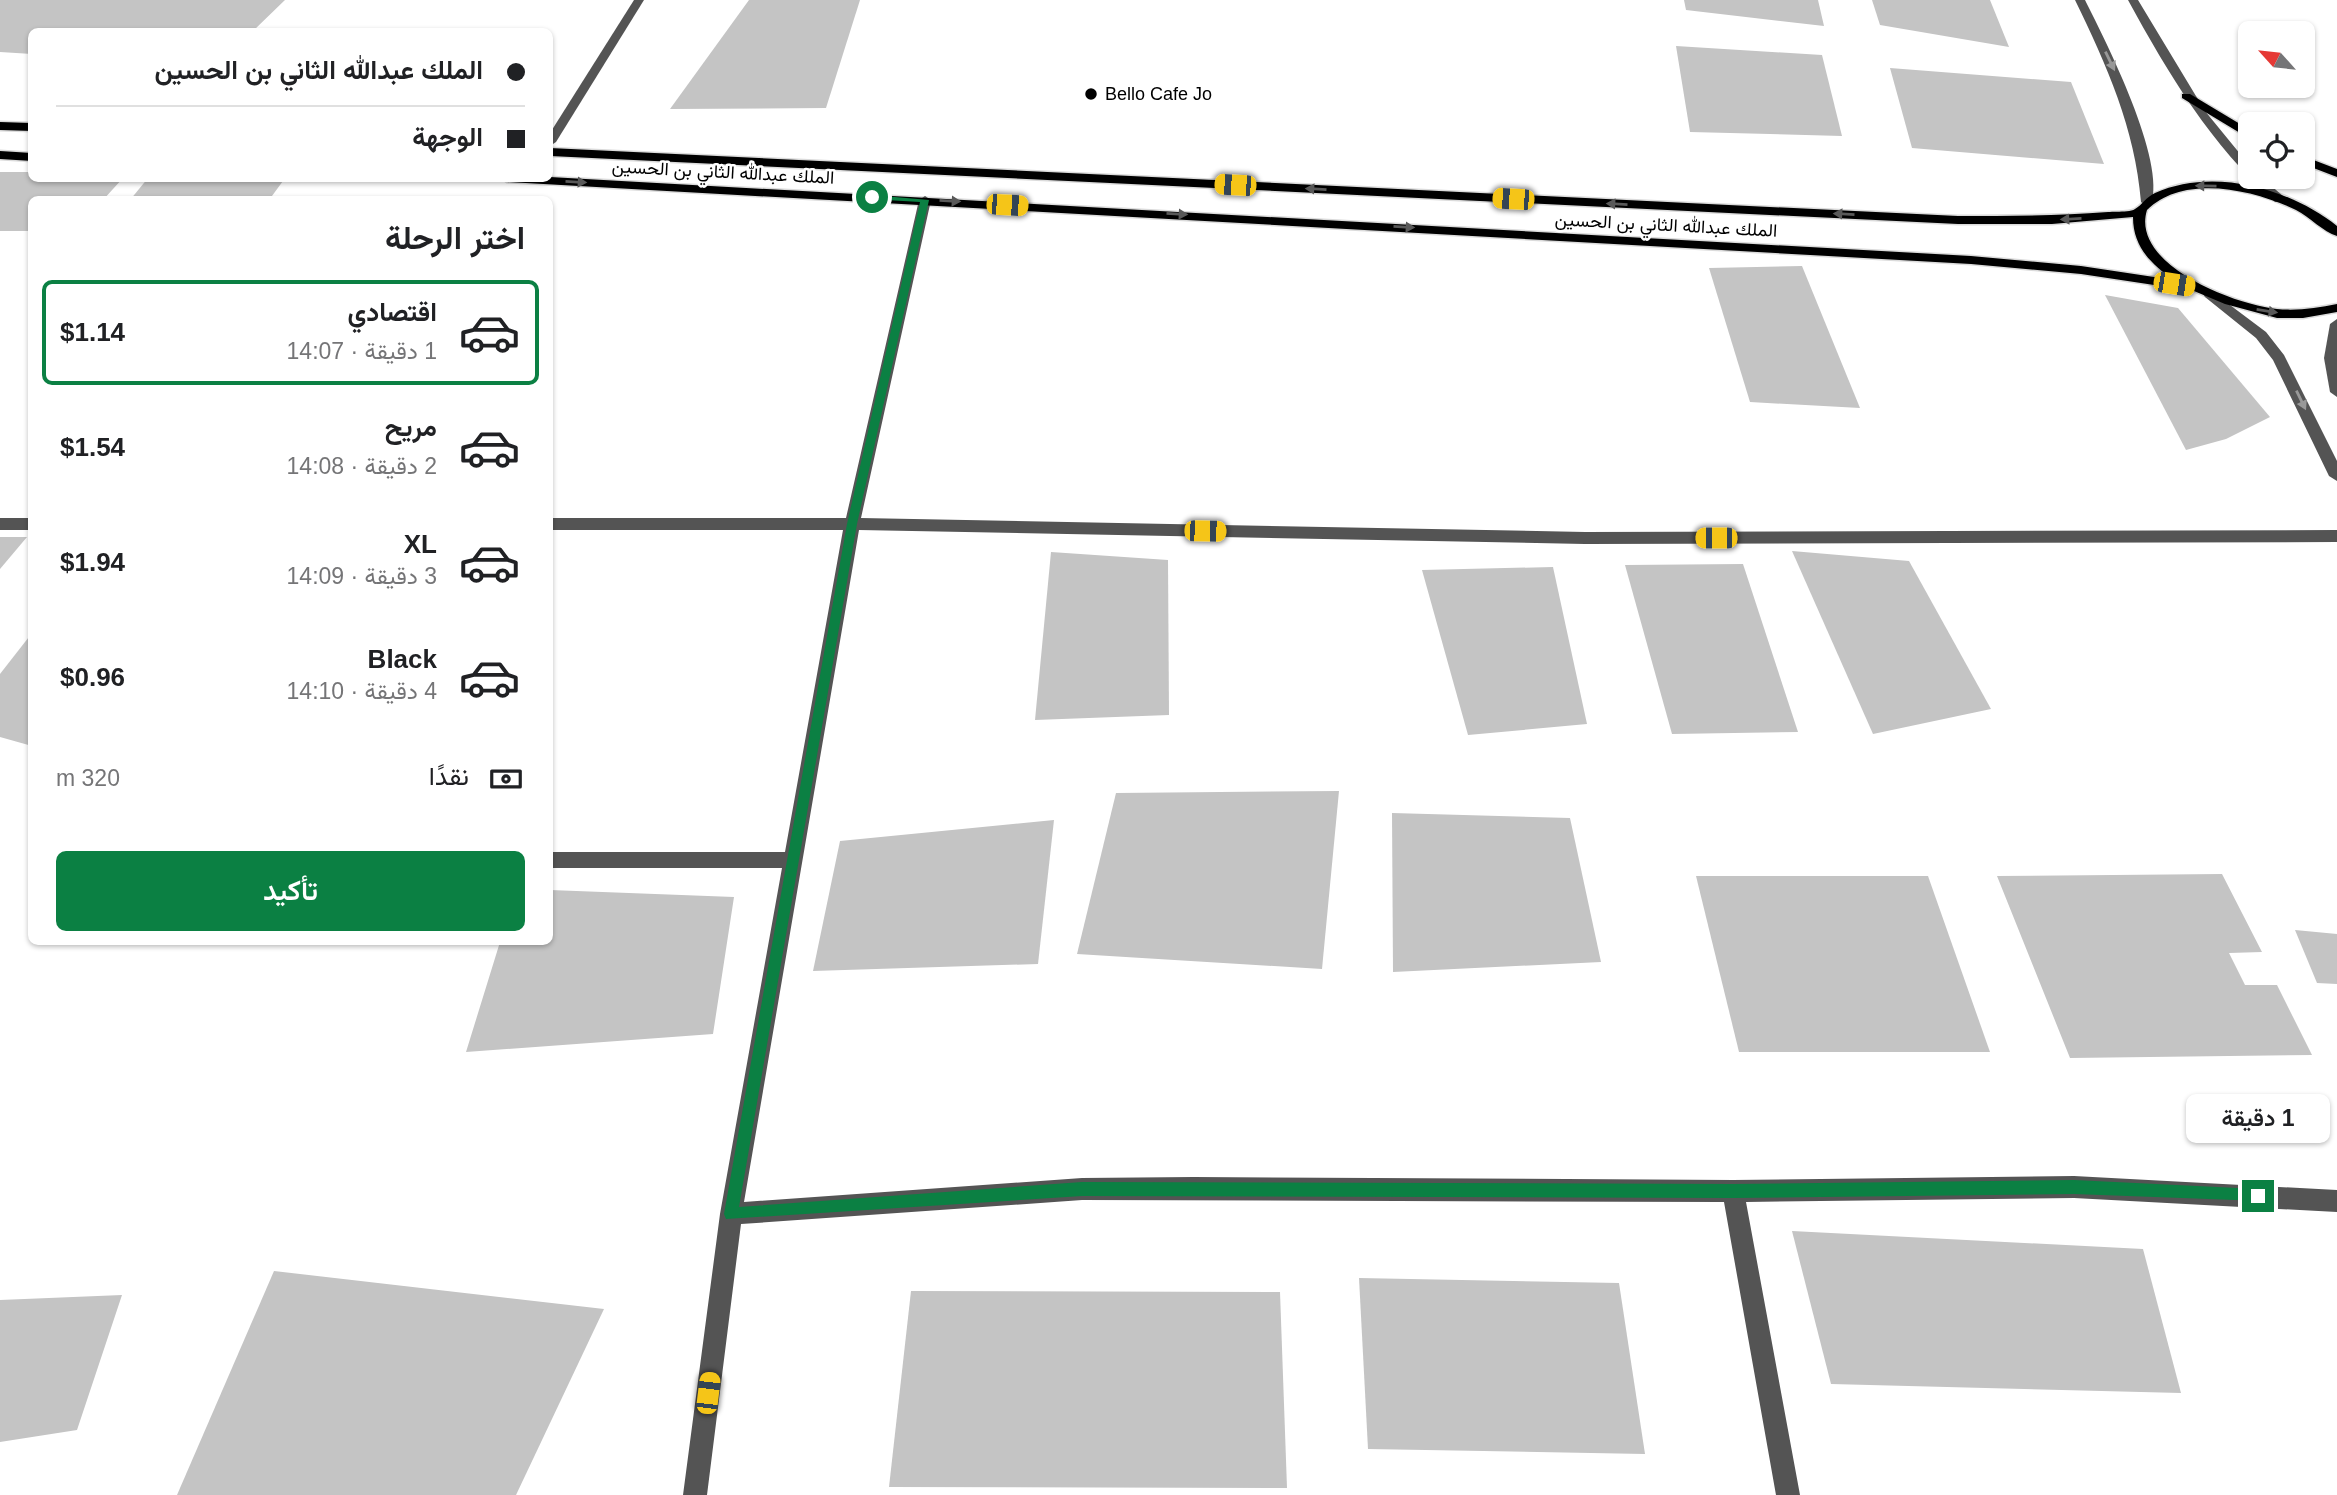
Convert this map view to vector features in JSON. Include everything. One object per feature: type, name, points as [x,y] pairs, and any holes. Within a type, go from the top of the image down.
[{"type":"main road","points":[[2186,96],[2238,128]]},
{"type":"main road","points":[[0,126],[28,127]]},
{"type":"main road","name":"الملك عبدالله الثاني بن الحسين","points":[[553,152],[1958,220],[2052,220],[2143,207]]},
{"type":"main road","points":[[0,155],[28,157]]},
{"type":"main road","points":[[2315,165],[2337,173]]},
{"type":"main road","name":"الملك عبدالله الثاني بن الحسين","points":[[553,180],[1971,260],[2081,270],[2193,287]]},
{"type":"main road","points":[[2337,218],[2239,188],[2201,184],[2169,189],[2143,207],[2141,237],[2159,262],[2193,287],[2210,294],[2270,312],[2307,314],[2337,308]]},
{"type":"main road","points":[[2302,209],[2337,232]]},
{"type":"street","points":[[553,137],[639,0]]},
{"type":"street","points":[[2080,0],[2134,118],[2143,146],[2143,207]]},
{"type":"street","points":[[2133,0],[2186,96],[2238,160]]},
{"type":"street","points":[[2268,189],[2279,199]]},
{"type":"street","points":[[695,1495],[731,1214],[852,524],[925,200]]},
{"type":"street","points":[[2210,294],[2261,335],[2279,358],[2337,476]]},
{"type":"street","points":[[2337,324],[2332,339],[2330,361],[2337,392]]},
{"type":"street","points":[[0,524],[28,524]]},
{"type":"street","points":[[553,524],[852,524],[1585,538],[2337,536]]},
{"type":"street","points":[[553,860],[793,860]]},
{"type":"street","points":[[731,1214],[1082,1189],[1733,1191],[2074,1187],[2337,1201]]},
{"type":"street","points":[[1733,1191],[1788,1495]]},
{"type":"building","points":[[0,0],[285,0],[256,28],[28,28],[28,54],[0,52]]},
{"type":"building","points":[[749,0],[860,0],[826,108],[670,109]]},
{"type":"building","points":[[1684,0],[1818,0],[1824,26],[1686,10]]},
{"type":"building","points":[[1872,0],[1990,0],[2009,47],[1880,25]]},
{"type":"building","points":[[1676,46],[1822,55],[1842,136],[1690,132]]},
{"type":"building","points":[[1890,68],[2071,82],[2104,164],[1912,148]]},
{"type":"building","points":[[0,172],[28,172],[28,182],[119,182],[107,196],[28,196],[28,231],[0,231]]},
{"type":"building","points":[[145,182],[282,182],[272,196],[133,196]]},
{"type":"building","points":[[1802,266],[1860,408],[1750,402],[1709,268]]},
{"type":"building","points":[[2105,295],[2178,308],[2270,417],[2226,439],[2186,450]]},
{"type":"building","points":[[0,537],[27,537],[0,569]]},
{"type":"building","points":[[1792,551],[1909,561],[1991,709],[1873,734]]},
{"type":"building","points":[[1051,552],[1168,560],[1169,715],[1035,720]]},
{"type":"building","points":[[1743,564],[1798,732],[1672,734],[1625,565]]},
{"type":"building","points":[[1553,567],[1587,724],[1468,735],[1422,570]]},
{"type":"building","points":[[28,638],[28,745],[0,737],[0,674]]},
{"type":"building","points":[[1339,791],[1322,969],[1077,954],[1116,793]]},
{"type":"building","points":[[1392,813],[1570,818],[1601,962],[1393,972]]},
{"type":"building","points":[[1054,820],[1038,964],[813,971],[840,841]]},
{"type":"building","points":[[2222,874],[2262,952],[2229,953],[2245,985],[2277,985],[2312,1055],[2070,1058],[1997,876]]},
{"type":"building","points":[[1696,876],[1928,876],[1990,1052],[1739,1052]]},
{"type":"building","points":[[553,890],[734,897],[713,1034],[466,1052],[499,945],[553,945]]},
{"type":"building","points":[[2295,930],[2337,934],[2337,984],[2317,983]]},
{"type":"building","points":[[1792,1231],[2143,1249],[2181,1393],[1831,1384]]},
{"type":"building","points":[[274,1271],[604,1309],[516,1495],[177,1495]]},
{"type":"building","points":[[1359,1278],[1619,1283],[1645,1454],[1368,1449]]},
{"type":"building","points":[[911,1291],[1280,1292],[1287,1488],[889,1487]]},
{"type":"building","points":[[122,1295],[77,1430],[0,1442],[0,1300]]},
{"type":"place","name":"Bello Cafe Jo","points":[[1091,94]]},
{"type":"route","points":[[872,197],[925,200],[852,524],[731,1214],[1082,1189],[1733,1191],[2074,1187],[2258,1196]]}]
